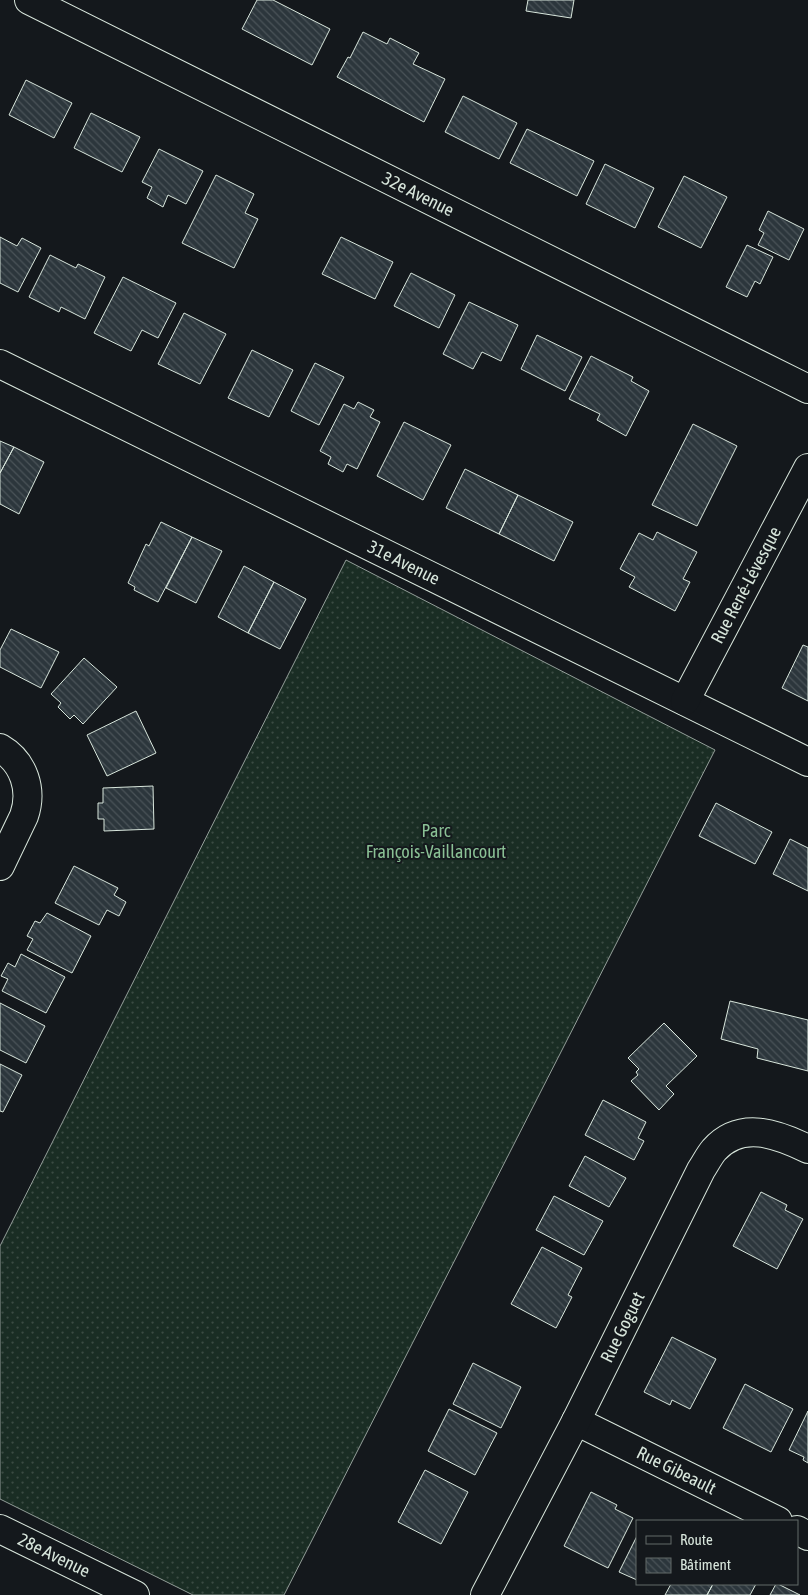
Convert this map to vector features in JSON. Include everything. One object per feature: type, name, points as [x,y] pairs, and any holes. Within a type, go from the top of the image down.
[{"type":"street","name":"32e Avenue","points":[[28,0],[808,389]]},
{"type":"street","name":"31e Avenue","points":[[0,364],[808,762]]},
{"type":"street","name":"Rue René-Lévesque","points":[[685,701],[808,468]]},
{"type":"street","points":[[0,748],[19,766],[28,786],[27,808],[0,866]]},
{"type":"street","name":"Rue Goguet","points":[[485,1595],[576,1421],[701,1170],[714,1150],[736,1134],[758,1132],[786,1138],[808,1149]]},
{"type":"street","name":"Rue Gibeault","points":[[576,1421],[776,1520]]},
{"type":"street","name":"28e Avenue","points":[[0,1529],[135,1595]]},
{"type":"green space","name":"Parc François-Vaillancourt","points":[[346,560],[715,750],[284,1595],[193,1595],[0,1499],[0,1246]]},
{"type":"building","points":[[257,0],[273,0],[330,29],[312,65],[242,29]]},
{"type":"building","points":[[528,0],[574,0],[571,18],[526,11]]},
{"type":"building","points":[[363,32],[387,44],[390,38],[419,53],[413,64],[445,79],[424,122],[337,77],[348,57],[350,58]]},
{"type":"building","points":[[26,80],[72,103],[54,138],[9,115]]},
{"type":"building","points":[[463,96],[517,123],[499,159],[445,132]]},
{"type":"building","points":[[91,113],[140,137],[122,172],[74,148]]},
{"type":"building","points":[[527,129],[594,161],[577,196],[510,163]]},
{"type":"building","points":[[159,149],[203,171],[186,204],[168,195],[163,207],[147,198],[152,187],[142,182]]},
{"type":"building","points":[[605,164],[654,188],[635,228],[586,204]]},
{"type":"building","points":[[216,175],[254,194],[245,213],[258,219],[234,268],[182,243]]},
{"type":"building","points":[[684,176],[727,197],[701,248],[658,227]]},
{"type":"building","points":[[768,211],[804,229],[789,260],[758,245],[764,233],[759,230]]},
{"type":"building","points":[[0,237],[17,246],[22,238],[41,248],[18,292],[0,283]]},
{"type":"building","points":[[341,237],[393,262],[375,299],[322,274]]},
{"type":"building","points":[[747,245],[773,257],[760,284],[755,281],[747,297],[726,287]]},
{"type":"building","points":[[50,255],[76,268],[78,264],[105,277],[85,319],[61,307],[59,312],[29,297]]},
{"type":"building","points":[[411,273],[455,295],[439,328],[394,306]]},
{"type":"building","points":[[123,277],[176,303],[158,338],[142,330],[131,351],[94,333]]},
{"type":"building","points":[[469,302],[518,325],[501,361],[482,352],[473,369],[443,354]]},
{"type":"building","points":[[184,313],[226,334],[200,384],[158,364]]},
{"type":"building","points":[[537,335],[582,357],[565,391],[521,369]]},
{"type":"building","points":[[252,350],[293,370],[269,417],[228,398]]},
{"type":"building","points":[[591,356],[633,377],[631,381],[649,391],[626,436],[597,420],[600,414],[569,399]]},
{"type":"building","points":[[315,363],[344,377],[319,425],[291,411]]},
{"type":"building","points":[[358,402],[374,410],[370,417],[380,422],[357,469],[347,464],[343,472],[328,464],[331,457],[320,451],[344,404],[354,409]]},
{"type":"building","points":[[404,422],[451,445],[423,500],[377,476]]},
{"type":"building","points":[[693,424],[737,446],[697,526],[652,505]]},
{"type":"building","points":[[0,441],[14,447],[0,473]]},
{"type":"building","points":[[14,447],[44,462],[19,514],[0,504],[0,473]]},
{"type":"building","points":[[465,469],[518,495],[499,534],[446,508]]},
{"type":"building","points":[[518,495],[573,522],[554,561],[499,534]]},
{"type":"building","points":[[161,522],[192,537],[158,602],[134,590],[135,587],[128,583],[146,544],[149,546]]},
{"type":"building","points":[[657,532],[697,552],[683,579],[690,582],[675,611],[629,587],[635,577],[620,569],[639,533],[653,540]]},
{"type":"building","points":[[192,537],[222,551],[196,603],[166,588]]},
{"type":"building","points":[[244,566],[274,582],[248,633],[218,617]]},
{"type":"building","points":[[274,582],[306,599],[280,649],[248,633]]},
{"type":"building","points":[[11,629],[59,652],[41,688],[0,667],[0,650]]},
{"type":"building","points":[[803,645],[808,647],[808,701],[782,688]]},
{"type":"building","points":[[84,658],[117,687],[83,724],[74,715],[70,719],[58,707],[61,703],[51,694]]},
{"type":"building","points":[[136,711],[156,753],[107,776],[87,735]]},
{"type":"building","points":[[153,786],[154,829],[104,831],[104,819],[98,819],[98,803],[103,803],[103,788]]},
{"type":"building","points":[[716,803],[772,832],[755,864],[699,836]]},
{"type":"building","points":[[790,839],[808,848],[808,891],[773,874]]},
{"type":"building","points":[[74,866],[118,888],[114,895],[126,902],[119,916],[107,910],[99,925],[55,903]]},
{"type":"building","points":[[47,913],[91,936],[72,973],[27,950],[33,939],[27,936],[35,921],[40,923]]},
{"type":"building","points":[[21,954],[65,977],[46,1013],[2,991],[8,979],[1,976],[8,963],[15,967]]},
{"type":"building","points":[[730,1001],[808,1020],[808,1071],[757,1058],[758,1049],[721,1039]]},
{"type":"building","points":[[0,1003],[45,1026],[26,1063],[0,1050]]},
{"type":"building","points":[[664,1023],[697,1056],[666,1086],[674,1094],[659,1110],[631,1081],[638,1075],[636,1072],[639,1069],[628,1058]]},
{"type":"building","points":[[0,1064],[22,1075],[3,1112],[0,1111]]},
{"type":"building","points":[[603,1100],[646,1122],[638,1138],[644,1141],[634,1160],[585,1135]]},
{"type":"building","points":[[585,1156],[626,1178],[609,1207],[569,1186]]},
{"type":"building","points":[[761,1192],[787,1205],[785,1210],[803,1219],[777,1269],[733,1246]]},
{"type":"building","points":[[554,1196],[603,1221],[584,1255],[536,1230]]},
{"type":"building","points":[[542,1247],[582,1268],[568,1295],[572,1297],[556,1328],[511,1304]]},
{"type":"building","points":[[672,1337],[716,1359],[690,1409],[672,1400],[670,1405],[644,1392]]},
{"type":"building","points":[[473,1363],[521,1387],[501,1428],[453,1404]]},
{"type":"building","points":[[745,1384],[793,1409],[771,1452],[723,1428]]},
{"type":"building","points":[[449,1409],[497,1433],[475,1475],[428,1451]]},
{"type":"building","points":[[808,1411],[808,1463],[803,1460],[804,1457],[789,1450]]},
{"type":"building","points":[[425,1470],[468,1492],[441,1544],[398,1522]]},
{"type":"building","points":[[591,1492],[617,1505],[615,1509],[633,1518],[608,1568],[564,1546]]},
{"type":"building","points":[[636,1538],[636,1580],[619,1572]]},
{"type":"building","points":[[670,1585],[712,1585],[707,1595],[665,1595]]},
{"type":"building","points":[[712,1585],[755,1585],[750,1595],[707,1595]]},
{"type":"building","points":[[775,1585],[780,1585],[800,1595],[770,1595]]}]
